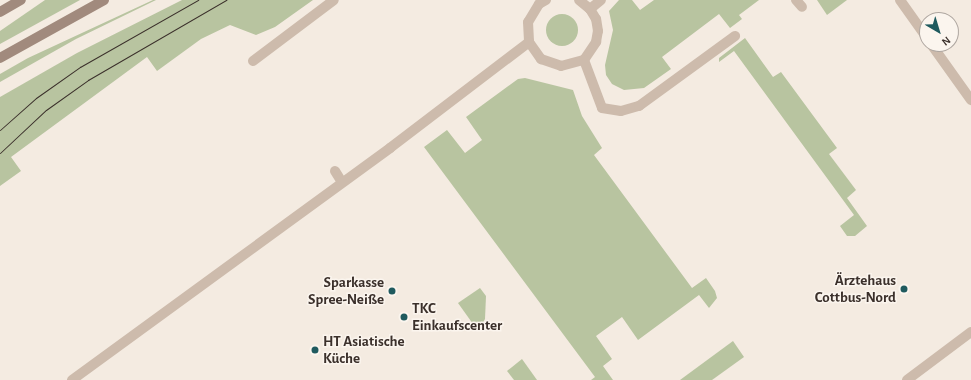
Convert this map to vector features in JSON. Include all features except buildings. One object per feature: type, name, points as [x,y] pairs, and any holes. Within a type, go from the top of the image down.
[{"type":"main road","points":[[0,12],[21,0]]},
{"type":"main road","points":[[0,58],[104,0]]},
{"type":"lane","points":[[253,60],[334,0]]},
{"type":"lane","points":[[546,0],[536,8],[528,22],[529,42],[534,52],[551,65],[572,65],[584,60],[596,42],[598,31],[596,19],[590,9],[579,0]]},
{"type":"lane","points":[[590,9],[601,0]]},
{"type":"lane","points":[[900,0],[919,27]]},
{"type":"lane","points":[[584,60],[602,108],[621,112],[639,106],[735,36]]},
{"type":"lane","points":[[72,380],[342,182],[529,42]]},
{"type":"lane","points":[[937,52],[971,100]]},
{"type":"lane","points":[[335,171],[342,182]]},
{"type":"lane","points":[[907,380],[971,332]]},
{"type":"green space","points":[[45,0],[80,0],[0,44],[0,31]]},
{"type":"green space","points":[[153,0],[156,0],[76,39],[0,82],[0,74],[28,58]]},
{"type":"green space","points":[[182,0],[313,0],[275,27],[256,35],[230,25],[201,39],[157,71],[147,57],[11,157],[21,171],[0,186],[0,97],[77,53]]},
{"type":"green space","points":[[619,0],[632,0],[640,10],[654,0],[759,0],[739,15],[742,19],[730,28],[719,14],[662,57],[671,69],[644,88],[624,90],[612,84],[606,75],[605,65],[613,30],[609,11]]},
{"type":"green space","points":[[817,0],[847,0],[827,15]]},
{"type":"green space","points":[[562,14],[573,19],[578,30],[573,41],[562,46],[551,41],[546,30],[551,19]]},
{"type":"green space","points":[[745,38],[773,77],[781,72],[837,148],[829,154],[856,190],[847,198],[867,226],[855,236],[847,236],[840,226],[854,215],[734,51],[719,62],[719,58]]},
{"type":"green space","points":[[525,78],[573,90],[582,116],[602,148],[594,155],[692,288],[706,278],[715,291],[717,298],[709,308],[699,295],[638,340],[622,317],[596,336],[612,359],[603,366],[613,380],[591,380],[595,377],[424,147],[447,130],[465,153],[482,140],[466,117],[518,79]]},
{"type":"green space","points":[[480,288],[486,296],[485,319],[478,331],[458,303]]},
{"type":"green space","points":[[733,341],[744,357],[712,380],[680,380]]},
{"type":"green space","points":[[522,359],[537,380],[514,380],[507,371]]},
{"type":"tram line","points":[[0,130],[36,98],[80,67],[198,0]]},
{"type":"tram line","points":[[0,153],[46,110],[88,80],[226,0]]},
{"type":"place","name":"Ärztehaus Cottbus-Nord","points":[[904,289]]},
{"type":"place","name":"Sparkasse Spree-Neiße","points":[[392,291]]},
{"type":"place","name":"TKC Einkaufscenter","points":[[404,317]]},
{"type":"place","name":"HT Asiatische Küche","points":[[315,350]]}]
